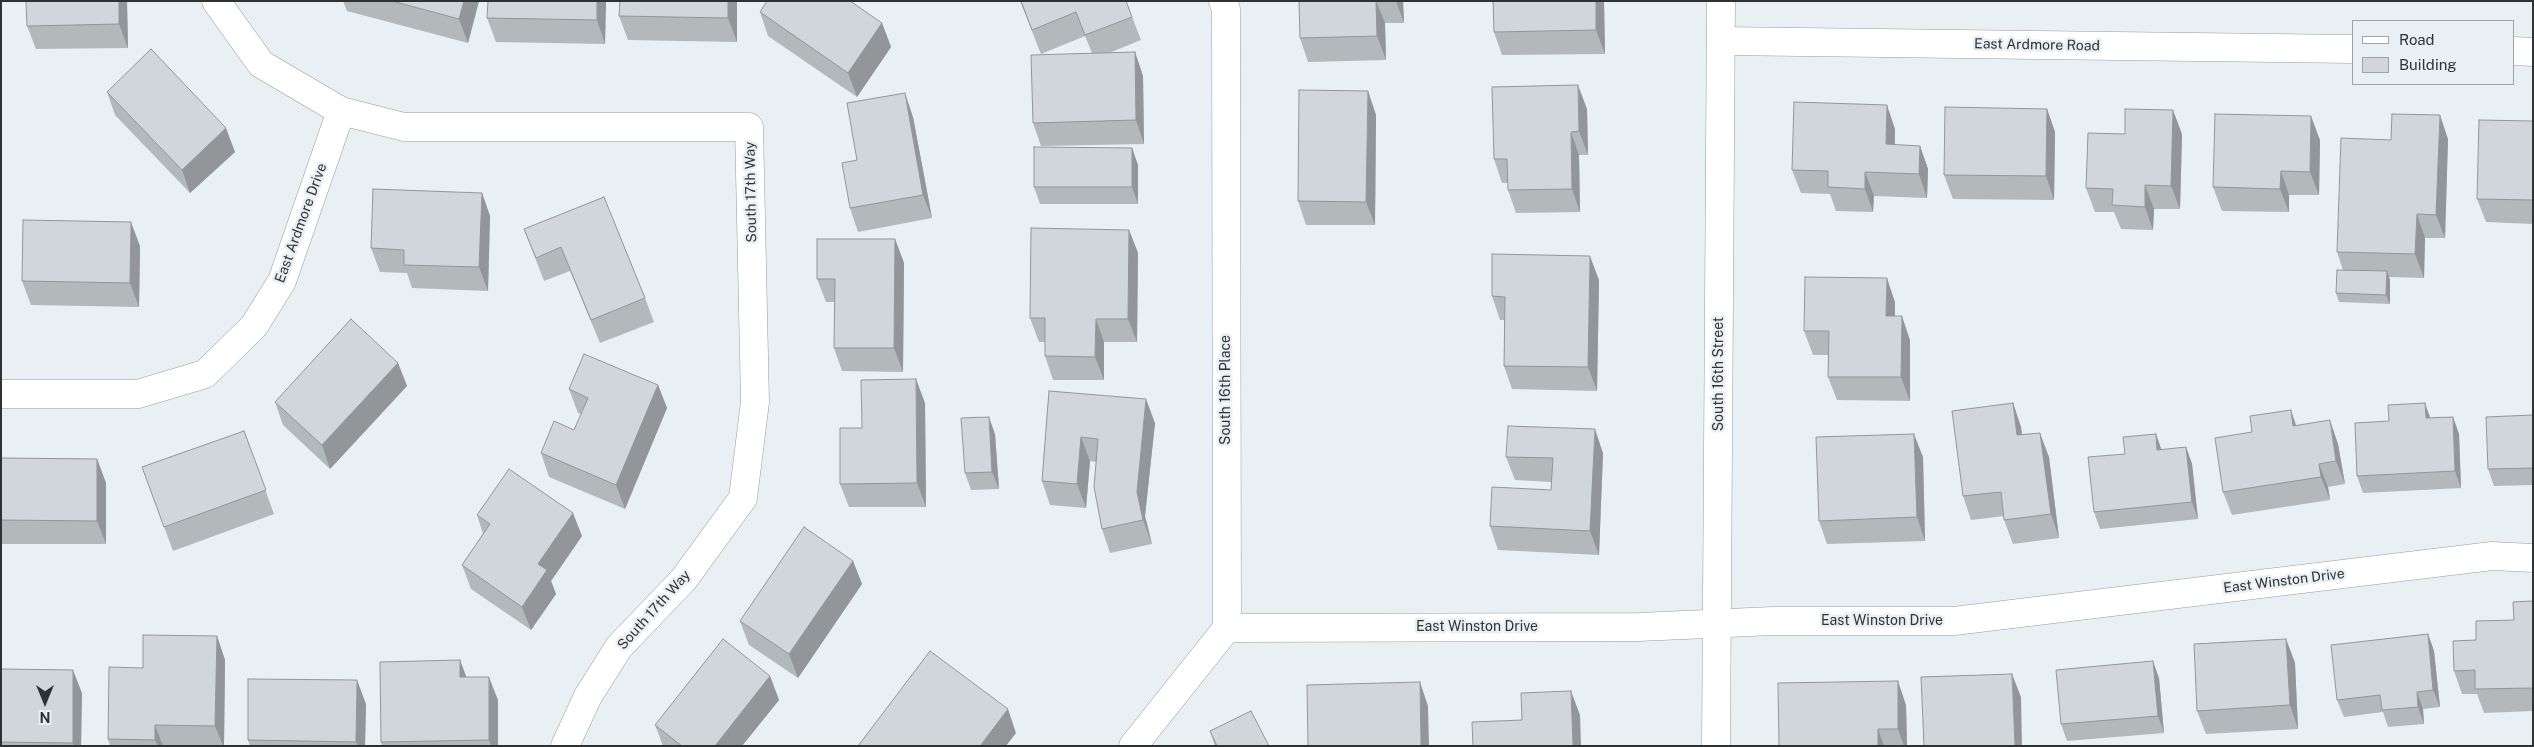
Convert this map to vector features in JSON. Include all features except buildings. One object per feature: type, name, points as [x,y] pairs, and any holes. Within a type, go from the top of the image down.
[{"type":"street","name":"South 17th Way","points":[[216,1],[262,64],[341,110],[404,128],[749,128],[756,402],[743,498],[684,580],[619,647],[588,696],[565,746]]},
{"type":"street","name":"South 16th Place","points":[[1224,1],[1226,9],[1227,628]]},
{"type":"street","name":"South 16th Street","points":[[1716,746],[1721,1]]},
{"type":"street","name":"East Ardmore Road","points":[[1722,41],[2352,49]]},
{"type":"street","points":[[2514,51],[2533,52]]},
{"type":"street","name":"East Ardmore Drive","points":[[1,394],[138,394],[205,374],[254,326],[282,281],[341,110]]},
{"type":"street","name":"East Winston Drive","points":[[1227,628],[1639,627],[1717,623],[1954,621],[2492,556],[2533,558]]},
{"type":"street","points":[[1133,746],[1227,628]]}]
